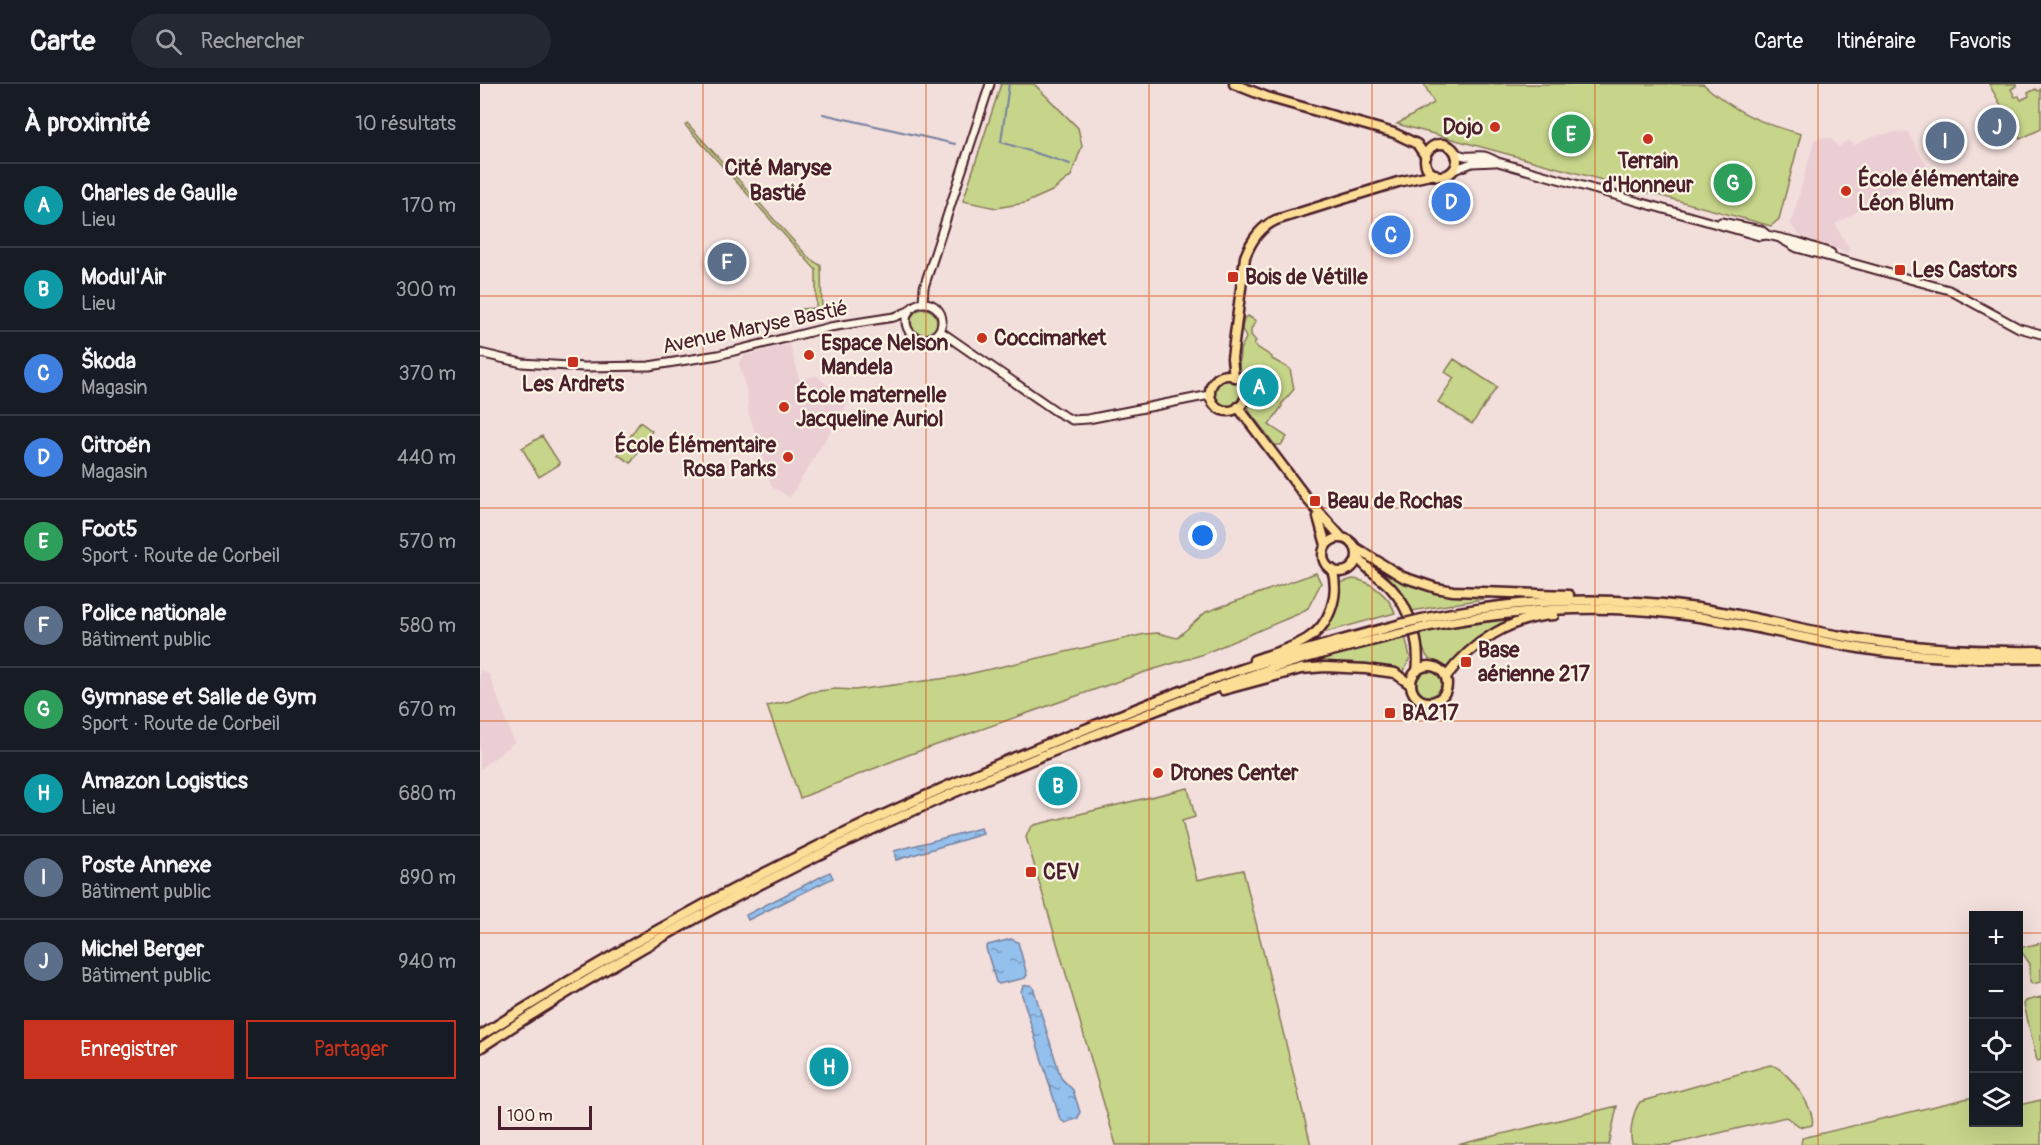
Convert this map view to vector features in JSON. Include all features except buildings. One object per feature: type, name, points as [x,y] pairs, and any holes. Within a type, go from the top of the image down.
[{"type":"main road","points":[[1230,376],[1245,257],[1251,242],[1260,231],[1276,220],[1398,182],[1435,174],[1445,175],[1454,170],[1457,161],[1455,152],[1444,145],[1434,146],[1412,136],[1267,97],[1234,84]]},
{"type":"main road","points":[[1394,133],[1417,144],[1429,170],[1435,174]]},
{"type":"main road","points":[[1398,182],[1414,175],[1434,146]]},
{"type":"main road","points":[[1230,376],[1242,382],[1245,390],[1244,400],[1238,407],[1228,411],[1213,403],[1210,395],[1214,382],[1230,376]]},
{"type":"main road","points":[[1238,407],[1308,500],[1342,538],[1350,541],[1364,565],[1390,586],[1403,605],[1418,648],[1432,666],[1446,676],[1447,690],[1438,700],[1431,702],[1418,699],[1411,685],[1417,671],[1425,666],[1432,666]]},
{"type":"main road","points":[[1308,500],[1321,522],[1326,545],[1325,561],[1332,569],[1340,572],[1349,569],[1353,566],[1356,552]]},
{"type":"main road","points":[[1326,545],[1342,538]]},
{"type":"main road","points":[[1356,552],[1403,577],[1436,588],[1453,591],[1616,597],[1625,601]]},
{"type":"main road","points":[[480,1036],[588,969],[748,881],[862,824],[1147,699],[1306,640],[1323,624],[1334,602],[1336,587],[1332,569]]},
{"type":"main road","points":[[1349,569],[1376,576]]},
{"type":"main road","points":[[480,1048],[586,981],[670,933],[736,897],[886,822],[1004,771],[1207,691],[1450,613],[1559,600],[1625,601],[1720,611],[1840,636],[1909,646],[2041,651]]},
{"type":"main road","points":[[1423,623],[1511,612],[1592,608],[1638,610],[1699,616],[1856,648],[1909,655],[1998,659],[2041,658]]},
{"type":"main road","points":[[1446,676],[1456,663],[1498,631],[1530,618],[1587,614],[1592,608]]},
{"type":"main road","points":[[1047,744],[1242,669],[1323,645],[1402,629]]},
{"type":"main road","points":[[1417,671],[1418,648]]},
{"type":"main road","points":[[1207,691],[1226,690],[1301,669],[1325,667],[1395,673],[1411,685]]},
{"type":"street","points":[[922,303],[924,287],[990,84]]},
{"type":"street","points":[[1455,152],[1466,157],[1482,156],[1706,221],[1761,230],[1797,248],[1949,290],[2019,328],[2041,334]]},
{"type":"street","points":[[1454,170],[1473,163],[1498,162]]},
{"type":"street","points":[[922,303],[938,309],[942,320],[940,331],[928,339],[919,338],[911,333],[906,322],[909,311],[922,303]]},
{"type":"street","name":"Avenue Maryse Bastié","points":[[480,353],[522,363],[584,367],[649,366],[718,355],[852,322],[894,317],[909,311]]},
{"type":"street","name":"Avenue Maryse Bastié","points":[[894,317],[906,322]]},
{"type":"street","points":[[940,331],[1072,420],[1088,419],[1210,395]]},
{"type":"shaded area","name":"École élémentaire Léon Blum","points":[[1907,131],[1929,170],[1835,224],[1849,249],[1848,253],[1799,235],[1791,224],[1814,141],[1818,137],[1831,138],[1838,147],[1848,140],[1855,145],[1871,137]]},
{"type":"shaded area","points":[[790,344],[799,379],[816,376],[849,401],[790,497],[772,487],[749,414],[747,392],[739,364],[744,356]]},
{"type":"shaded area","points":[[480,667],[481,671],[489,674],[514,743],[480,769]]},
{"type":"green space","points":[[1001,84],[1034,84],[1078,128],[1082,146],[1071,176],[1052,191],[1025,203],[996,208],[963,201]]},
{"type":"green space","points":[[1424,84],[1703,84],[1737,109],[1773,125],[1801,134],[1779,219],[1771,226],[1397,124],[1434,103]]},
{"type":"green space","points":[[1989,84],[2016,84],[2011,89],[2015,97],[2019,96],[2021,100],[2029,96],[2028,93],[2041,89],[2041,129],[2020,139]]},
{"type":"green space","points":[[687,123],[809,258],[821,266],[822,319],[800,313],[799,309],[816,308],[816,270],[685,125]]},
{"type":"green space","points":[[924,309],[933,313],[937,322],[933,331],[924,335],[915,331],[911,322],[915,313]]},
{"type":"green space","points":[[1248,316],[1256,321],[1251,329],[1251,335],[1256,341],[1254,345],[1290,369],[1294,389],[1269,425],[1287,437],[1281,445],[1275,445],[1249,411],[1250,401],[1263,389],[1261,384],[1246,377],[1239,368],[1240,350],[1246,338],[1242,329],[1244,318]]},
{"type":"green space","points":[[1454,359],[1497,387],[1472,424],[1438,402],[1454,378],[1445,372]]},
{"type":"green space","points":[[1227,380],[1236,384],[1240,393],[1236,402],[1227,406],[1218,402],[1214,393],[1218,384]]},
{"type":"green space","points":[[640,422],[652,431],[631,463],[618,455]]},
{"type":"green space","points":[[542,436],[560,464],[539,477],[522,448]]},
{"type":"green space","points":[[1366,558],[1406,584],[1453,596],[1489,598],[1411,611],[1397,589],[1366,564]]},
{"type":"green space","points":[[1316,573],[1321,583],[1308,608],[1298,614],[1201,655],[1145,672],[908,755],[800,798],[767,706],[790,701],[811,692],[835,689],[855,690],[955,677],[1145,634],[1158,633],[1177,638],[1206,612]]},
{"type":"green space","points":[[1353,579],[1366,582],[1378,590],[1389,601],[1395,613],[1319,634],[1336,604],[1339,583]]},
{"type":"green space","points":[[1513,618],[1484,635],[1447,669],[1438,663],[1432,663],[1417,633]]},
{"type":"green space","points":[[1405,636],[1410,657],[1403,673],[1369,664],[1309,662]]},
{"type":"green space","points":[[1429,672],[1438,675],[1441,684],[1438,693],[1429,696],[1420,693],[1417,684],[1420,675]]},
{"type":"green space","points":[[1188,788],[1195,817],[1182,821],[1197,880],[1243,870],[1311,1145],[1116,1145],[1026,837],[1034,825]]},
{"type":"green space","points":[[2041,943],[2041,982],[2032,984],[2030,981],[2030,964],[2023,954],[2023,947]]},
{"type":"green space","points":[[2041,997],[2041,1060],[2037,1061],[2024,1004],[2026,1001]]},
{"type":"green space","points":[[1770,1065],[1784,1073],[1799,1090],[1810,1110],[1812,1125],[1800,1126],[1786,1117],[1669,1145],[1632,1144],[1632,1122],[1640,1102]]},
{"type":"green space","points":[[1969,1098],[1969,1127],[2023,1127],[2023,1104],[2041,1100],[2041,1145],[1801,1145],[1802,1138]]},
{"type":"green space","points":[[1617,1106],[1609,1145],[1457,1145]]},
{"type":"water","points":[[981,828],[983,834],[896,860],[894,851]]},
{"type":"water","points":[[830,872],[833,878],[748,920],[746,915]]},
{"type":"water","points":[[1011,939],[1018,942],[1027,975],[1025,978],[999,984],[996,982],[986,948],[988,945]]},
{"type":"water","points":[[1023,986],[1033,987],[1061,1078],[1073,1090],[1080,1112],[1078,1118],[1065,1123],[1060,1119],[1021,992]]},
{"type":"waterway","points":[[1009,84],[1001,142],[1070,164]]},
{"type":"waterway","points":[[823,114],[955,144]]},
{"type":"place","name":"Dojo","points":[[1495,127]]},
{"type":"place","name":"Michel Berger","points":[[1997,127]]},
{"type":"place","name":"Foot5","points":[[1571,134]]},
{"type":"place","name":"Terrain d'Honneur","points":[[1648,139]]},
{"type":"place","name":"Poste Annexe","points":[[1945,141]]},
{"type":"place","name":"Gymnase et Salle de Gym","points":[[1733,183]]},
{"type":"place","name":"École élémentaire Léon Blum","points":[[1846,191]]},
{"type":"place","name":"Citroën","points":[[1451,202]]},
{"type":"place","name":"Škoda","points":[[1391,235]]},
{"type":"place","name":"Police nationale","points":[[727,262]]},
{"type":"place","name":"Les Castors","points":[[1900,270]]},
{"type":"place","name":"Bois de Vétille","points":[[1233,277]]},
{"type":"place","name":"Coccimarket","points":[[982,338]]},
{"type":"place","name":"Espace Nelson Mandela","points":[[809,355]]},
{"type":"place","name":"Les Ardrets","points":[[573,362]]},
{"type":"place","name":"Charles de Gaulle","points":[[1259,387]]},
{"type":"place","name":"École maternelle Jacqueline Auriol","points":[[784,407]]},
{"type":"place","name":"École Élémentaire Rosa Parks","points":[[788,457]]},
{"type":"place","name":"Beau de Rochas","points":[[1315,501]]},
{"type":"place","name":"Base aérienne 217","points":[[1466,662]]},
{"type":"place","name":"BA217","points":[[1390,713]]},
{"type":"place","name":"Drones Center","points":[[1158,773]]},
{"type":"place","name":"Modul'Air","points":[[1058,786]]},
{"type":"place","name":"CEV","points":[[1031,872]]},
{"type":"place","name":"Amazon Logistics","points":[[829,1067]]},
{"type":"district","name":"Cité Maryse Bastié","points":[[778,180]]}]
